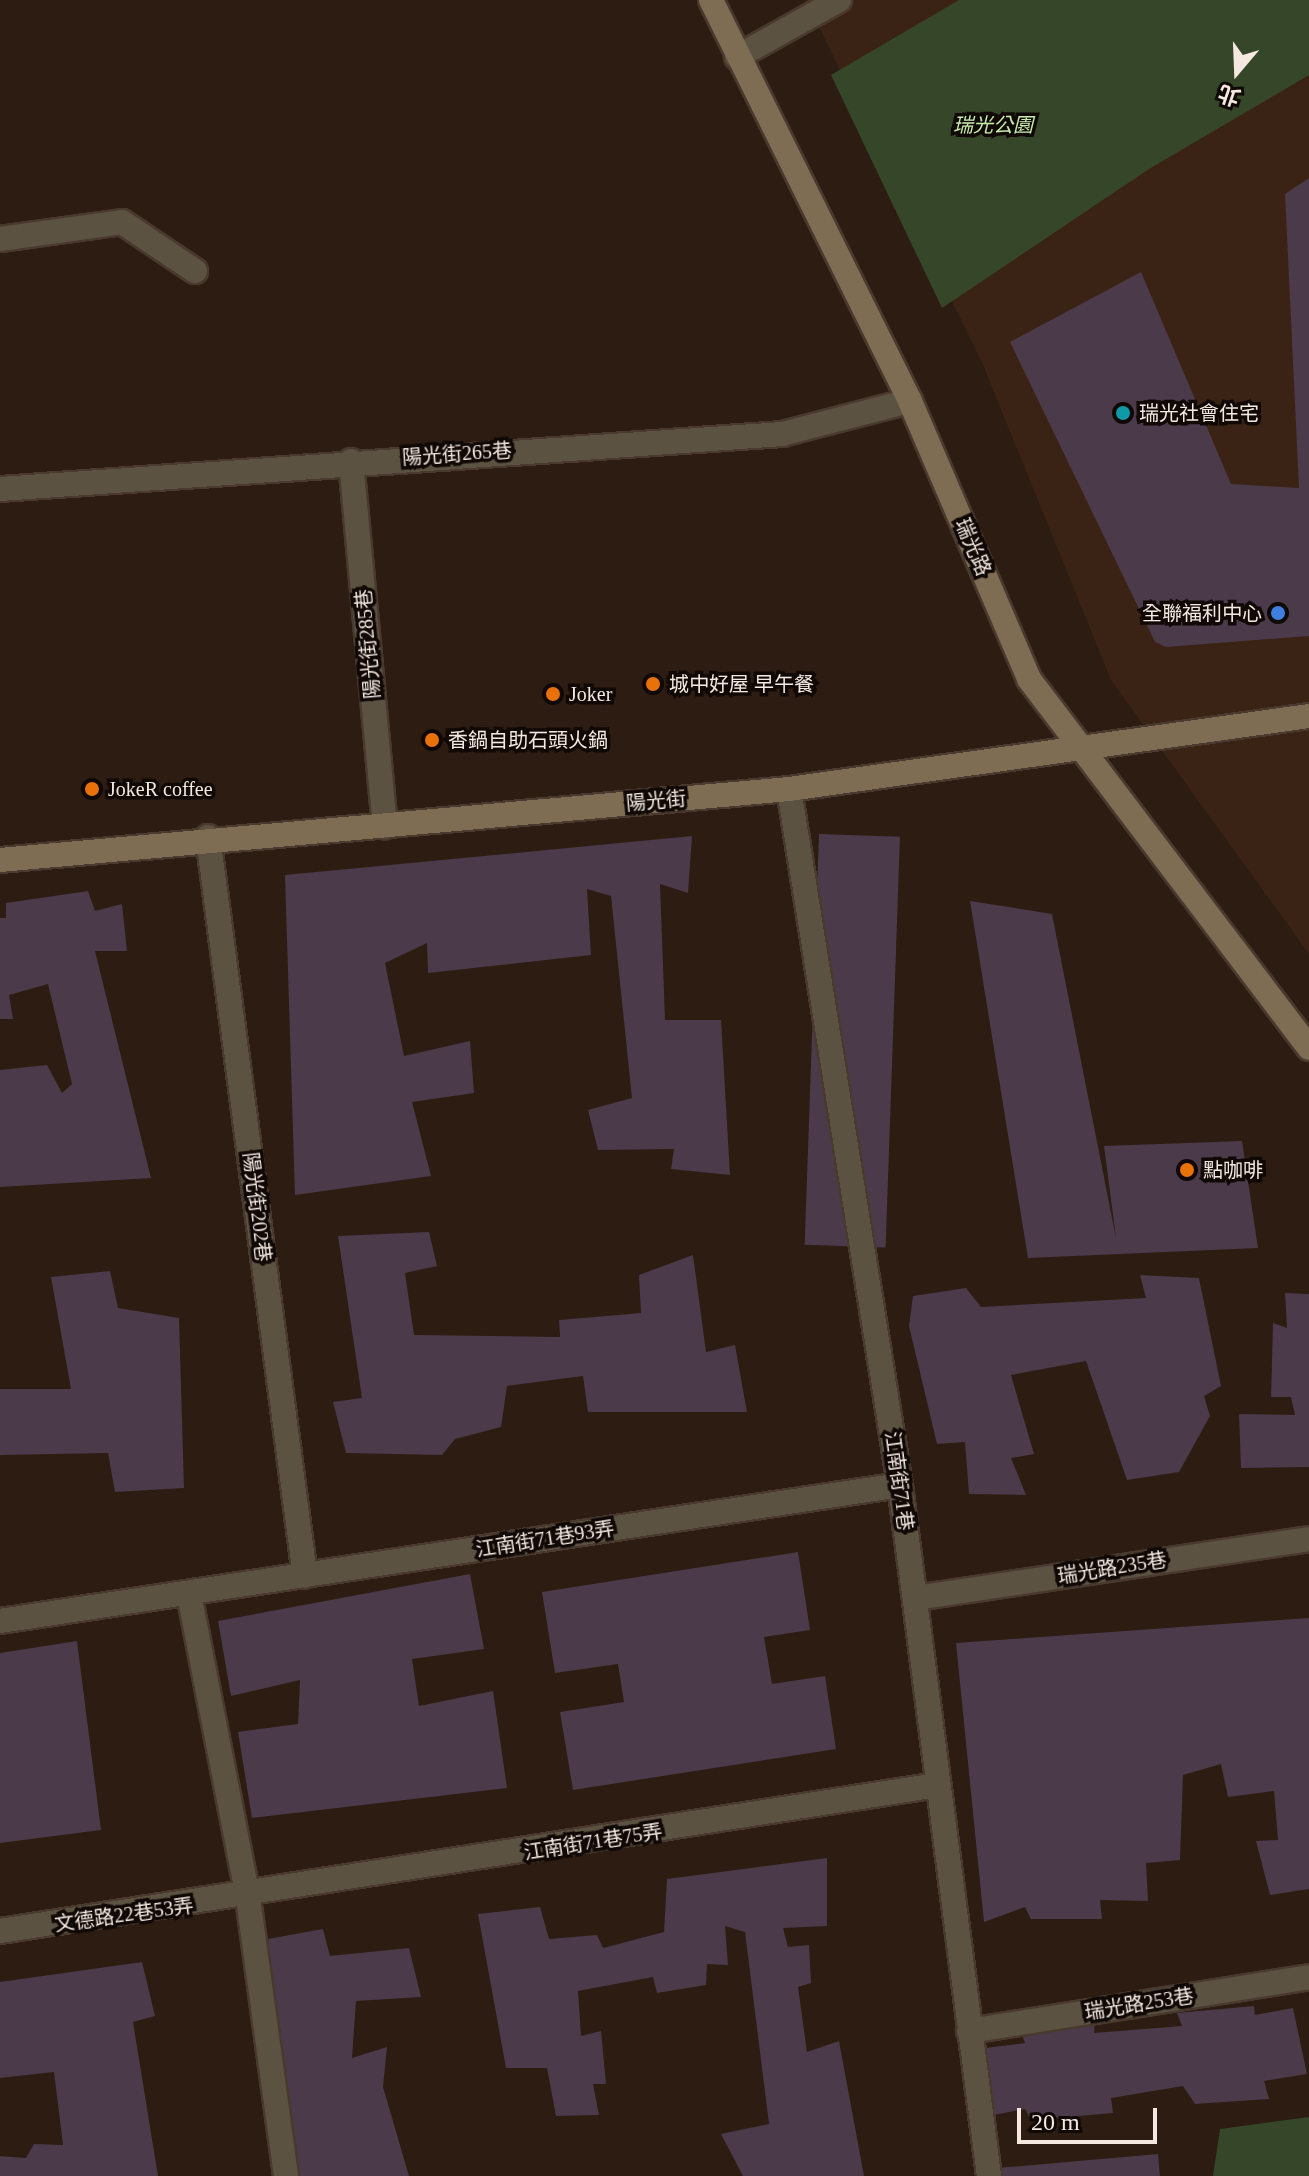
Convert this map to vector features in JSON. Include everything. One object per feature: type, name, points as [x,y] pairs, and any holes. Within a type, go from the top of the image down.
[{"type":"street","name":"瑞光路","points":[[711,0],[910,401],[1029,679],[1309,1048]]},
{"type":"street","points":[[737,57],[839,0]]},
{"type":"street","points":[[0,239],[122,222],[195,271]]},
{"type":"street","name":"陽光街265巷","points":[[0,489],[351,461],[782,434],[910,401]]},
{"type":"street","name":"陽光街285巷","points":[[351,461],[385,826]]},
{"type":"street","name":"陽光街","points":[[0,860],[208,837],[385,826],[789,789],[970,769],[1077,744],[1309,716]]},
{"type":"street","name":"江南街71巷","points":[[789,789],[900,1485],[989,2176]]},
{"type":"street","name":"陽光街202巷","points":[[208,837],[305,1576]]},
{"type":"street","name":"江南街71巷93弄","points":[[0,1621],[900,1485]]},
{"type":"street","name":"瑞光路235巷","points":[[915,1598],[1309,1539]]},
{"type":"street","points":[[189,1594],[248,1898],[286,2176]]},
{"type":"street","name":"江南街71巷75弄","points":[[248,1898],[938,1785]]},
{"type":"street","name":"文德路22巷53弄","points":[[0,1931],[248,1898]]},
{"type":"street","name":"瑞光路253巷","points":[[969,2031],[1309,1977]]},
{"type":"shaded area","points":[[806,0],[1309,0],[1309,954],[1111,680],[983,365]]},
{"type":"green space","name":"瑞光公園","points":[[959,0],[1309,0],[1309,75],[1149,169],[942,308],[831,75]]},
{"type":"green space","points":[[1309,2117],[1309,2176],[1213,2176],[1220,2129]]},
{"type":"building","name":"瑞光社會住宅","points":[[1309,178],[1309,636],[1166,647],[1155,642],[1010,342],[1141,272],[1231,484],[1299,488],[1285,194]]},
{"type":"building","points":[[819,834],[900,837],[886,1248],[805,1245]]},
{"type":"building","points":[[692,836],[688,893],[660,884],[665,1020],[721,1020],[730,1175],[671,1169],[674,1149],[598,1150],[588,1110],[632,1098],[611,896],[587,889],[591,955],[428,973],[427,943],[385,963],[404,1056],[470,1041],[474,1093],[412,1102],[431,1176],[295,1195],[285,875]]},
{"type":"building","points":[[88,891],[95,911],[122,904],[127,951],[95,951],[151,1178],[0,1187],[0,1070],[47,1065],[62,1093],[72,1084],[48,984],[9,995],[13,1019],[0,1019],[0,918],[6,918],[6,903]]},
{"type":"building","points":[[970,901],[1052,914],[1116,1238],[1104,1146],[1242,1141],[1258,1248],[1028,1258]]},
{"type":"building","points":[[429,1232],[437,1266],[405,1273],[414,1335],[560,1337],[559,1320],[641,1313],[639,1275],[693,1255],[706,1352],[735,1345],[747,1412],[588,1412],[583,1376],[507,1386],[501,1427],[455,1439],[442,1455],[346,1453],[333,1402],[362,1398],[338,1236]]},
{"type":"building","points":[[110,1271],[118,1308],[179,1318],[184,1488],[115,1492],[108,1453],[0,1455],[0,1389],[71,1389],[51,1277]]},
{"type":"building","points":[[1140,1275],[1199,1278],[1221,1386],[1204,1396],[1210,1416],[1179,1472],[1127,1480],[1086,1361],[1011,1375],[1034,1454],[1011,1458],[1026,1495],[969,1494],[965,1442],[937,1444],[909,1326],[913,1296],[966,1288],[981,1307],[1146,1298]]},
{"type":"building","points":[[1285,1293],[1309,1294],[1309,1467],[1241,1468],[1239,1414],[1295,1415],[1291,1397],[1271,1397],[1273,1323],[1287,1328]]},
{"type":"building","points":[[798,1552],[810,1630],[764,1637],[772,1684],[825,1676],[836,1749],[573,1790],[560,1712],[624,1702],[618,1664],[555,1673],[542,1592]]},
{"type":"building","points":[[470,1574],[484,1649],[412,1659],[419,1706],[493,1691],[507,1788],[252,1818],[238,1732],[298,1724],[300,1680],[231,1696],[218,1621]]},
{"type":"building","points":[[1309,1618],[1309,1889],[1270,1895],[1256,1841],[1278,1840],[1274,1791],[1228,1797],[1221,1764],[1183,1775],[1180,1860],[1146,1863],[1148,1901],[1100,1900],[1102,1919],[1031,1919],[1025,1907],[984,1922],[956,1643]]},
{"type":"building","points":[[77,1641],[101,1830],[0,1843],[0,1653]]},
{"type":"building","points":[[827,1858],[827,1926],[783,1928],[788,1947],[809,1945],[811,1983],[798,1987],[807,2052],[839,2041],[864,2176],[743,2176],[721,2134],[769,2124],[745,1932],[725,1926],[728,1965],[707,1964],[706,1985],[657,1993],[653,1977],[578,1991],[581,2036],[601,2031],[606,2084],[593,2084],[599,2115],[556,2116],[547,2068],[506,2068],[478,1914],[540,1907],[549,1939],[597,1935],[603,1948],[664,1932],[667,1879]]},
{"type":"building","points":[[323,1929],[330,1956],[409,1948],[421,1997],[356,2001],[352,2058],[387,2047],[383,2087],[409,2176],[297,2176],[268,1939]]},
{"type":"building","points":[[142,1962],[155,2016],[133,2022],[158,2176],[0,2176],[0,2156],[26,2158],[34,2144],[63,2145],[54,2072],[0,2078],[0,1982]]},
{"type":"building","points":[[1254,2006],[1255,2015],[1293,2008],[1307,2074],[1264,2081],[1269,2099],[1195,2104],[1183,2086],[1111,2098],[1113,2113],[1031,2120],[1025,2109],[989,2116],[985,2048],[1025,2043],[1020,2030],[1095,2020],[1094,2033],[1182,2026],[1177,2013]]},
{"type":"building","points":[[1158,2154],[1160,2176],[1000,2176],[1000,2168]]},
{"type":"place","name":"瑞光社會住宅","points":[[1123,413]]},
{"type":"place","name":"全聯福利中心","points":[[1278,613]]},
{"type":"place","name":"城中好屋 早午餐","points":[[653,684]]},
{"type":"place","name":"Joker","points":[[553,694]]},
{"type":"place","name":"香鍋自助石頭火鍋","points":[[432,740]]},
{"type":"place","name":"JokeR coffee","points":[[92,789]]},
{"type":"place","name":"點咖啡","points":[[1187,1170]]}]
